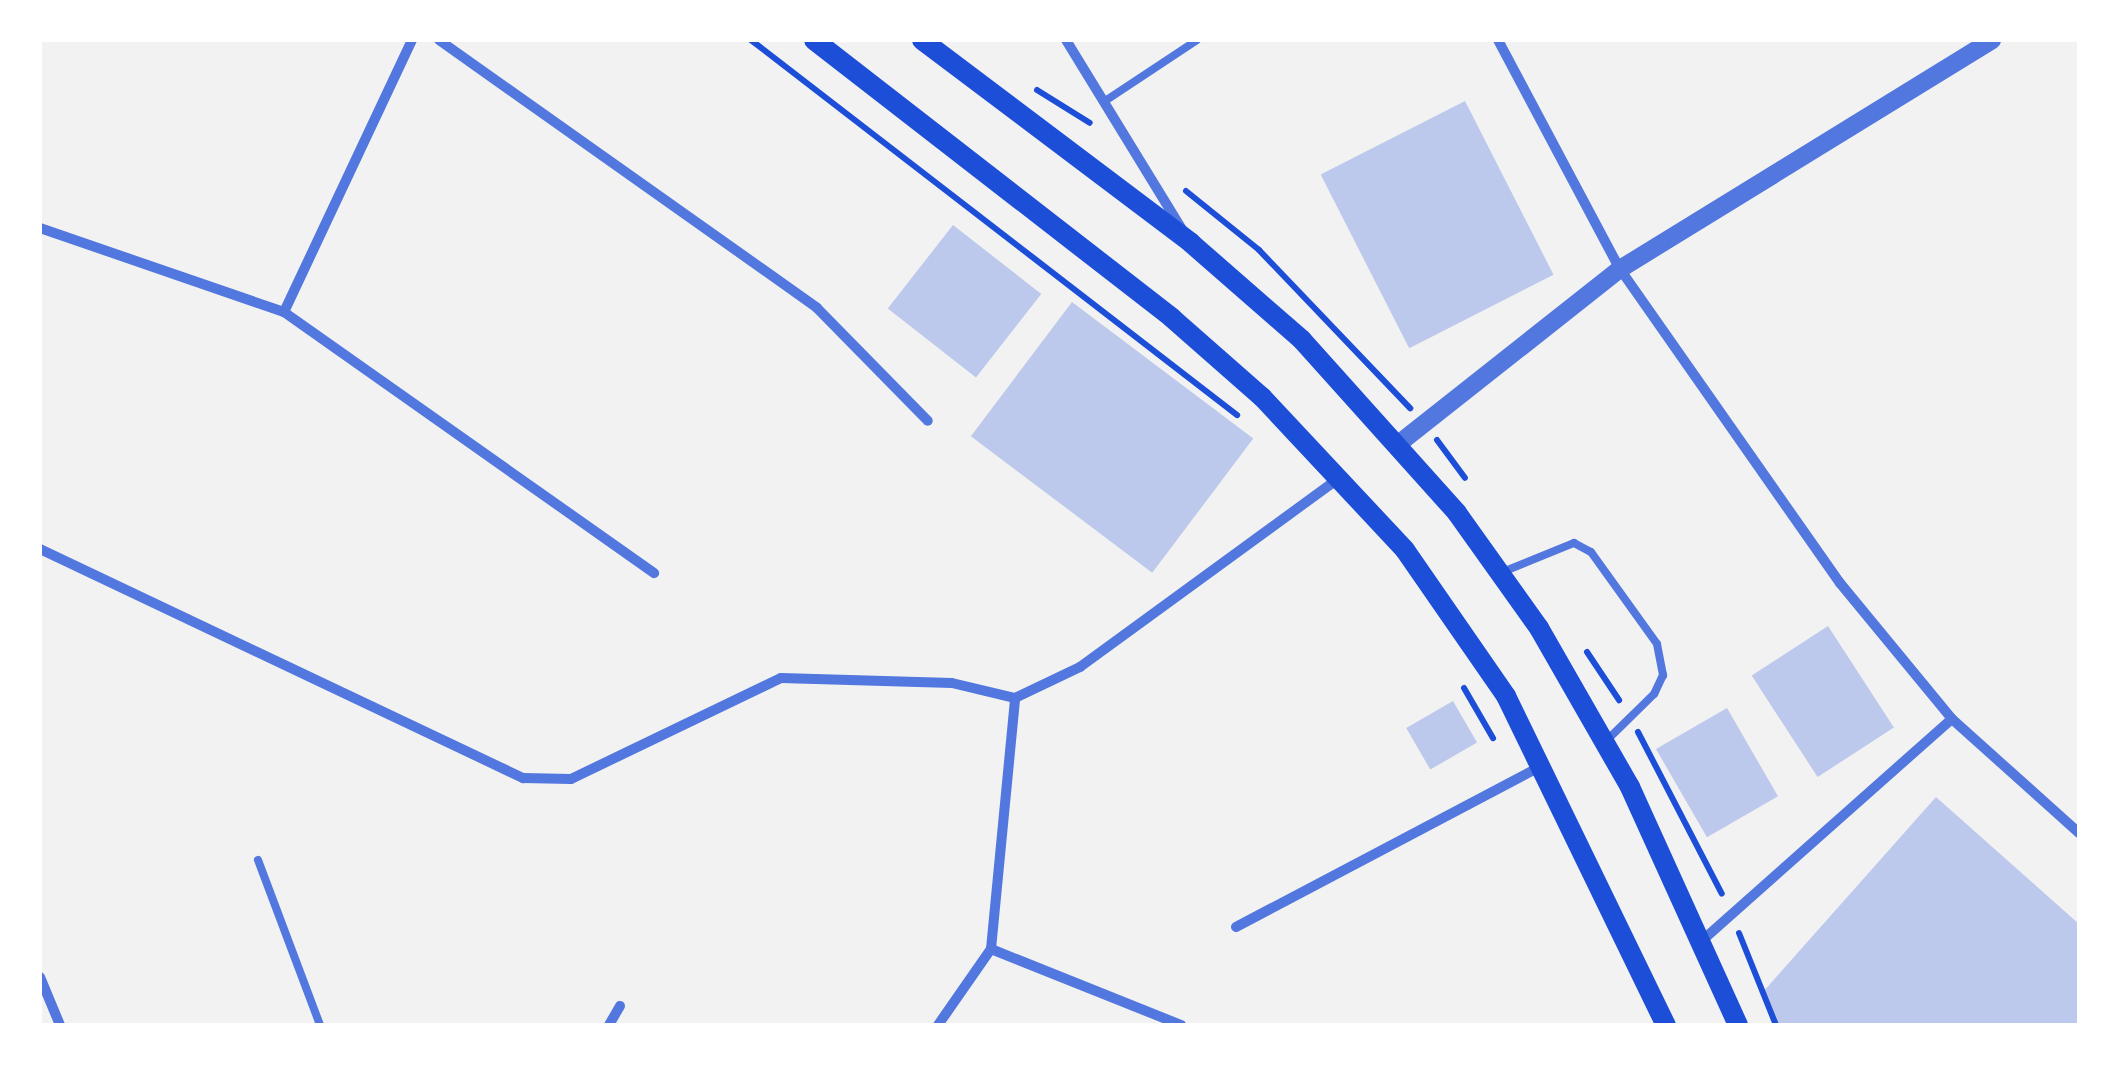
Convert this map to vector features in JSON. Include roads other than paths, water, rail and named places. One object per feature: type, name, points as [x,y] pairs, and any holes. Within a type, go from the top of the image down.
[{"type":"main road","points":[[814,40],[1172,318],[1340,478],[1450,608],[1543,765],[1666,1025]]},
{"type":"main road","points":[[922,40],[1191,242],[1302,340],[1397,445],[1500,573],[1604,742],[1705,938],[1738,1025]]},
{"type":"street","points":[[284,312],[412,40]]},
{"type":"street","points":[[439,40],[817,308],[928,421]]},
{"type":"street","points":[[1066,40],[1191,242]]},
{"type":"street","points":[[1498,40],[1620,270],[1840,583],[1952,719],[2079,834]]},
{"type":"street","points":[[1397,445],[1620,270],[1992,40]]},
{"type":"street","points":[[40,228],[284,312],[654,574]]},
{"type":"street","points":[[40,549],[523,778],[605,769],[781,678],[952,683],[1014,698],[1080,666],[1340,478]]},
{"type":"street","points":[[938,1025],[991,949],[1014,698]]},
{"type":"street","points":[[1705,938],[1952,719]]},
{"type":"street","points":[[1236,928],[1543,765]]},
{"type":"street","points":[[991,949],[1181,1025]]},
{"type":"street","points":[[40,976],[60,1025]]},
{"type":"street","points":[[609,1025],[620,1006]]},
{"type":"lane","points":[[1105,101],[1197,40]]},
{"type":"lane","points":[[1500,573],[1574,543],[1591,552],[1658,644],[1663,675],[1654,694],[1604,742]]},
{"type":"lane","points":[[258,860],[320,1025]]}]
